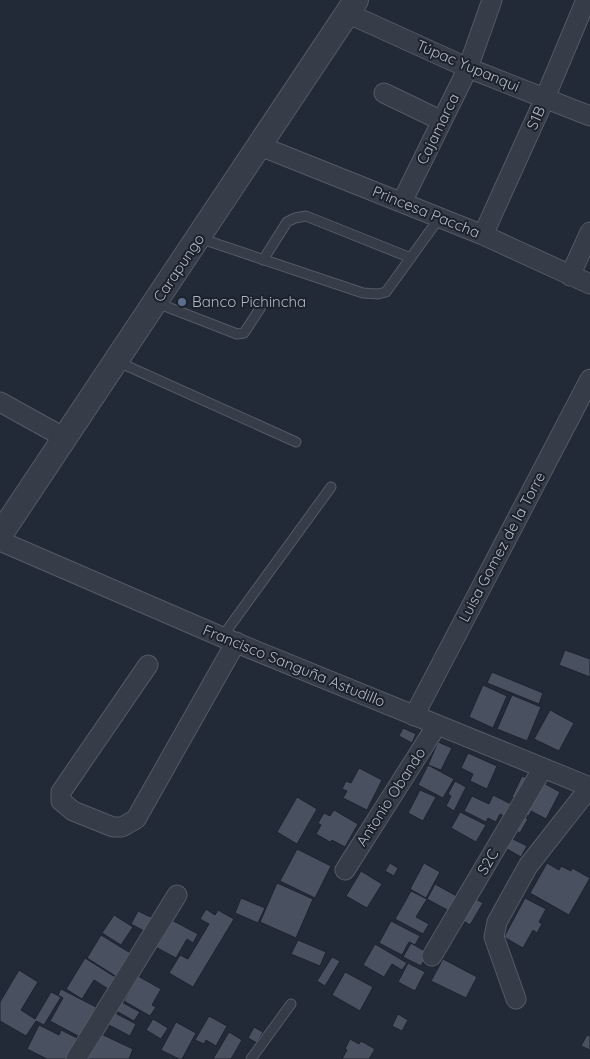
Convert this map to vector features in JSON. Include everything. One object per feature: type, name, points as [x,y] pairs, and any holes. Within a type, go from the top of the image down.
[{"type":"street","name":"Cajamarca","points":[[402,202],[468,68],[492,0]]},
{"type":"street","name":"S1B","points":[[483,235],[545,98],[586,0]]},
{"type":"street","name":"Túpac Yupanqui","points":[[352,6],[468,68],[590,116]]},
{"type":"street","name":"Carapungo","points":[[0,535],[352,6]]},
{"type":"street","points":[[384,93],[442,121]]},
{"type":"street","name":"Princesa Paccha","points":[[260,146],[483,235],[590,284]]},
{"type":"street","points":[[570,276],[590,232]]},
{"type":"street","name":"Luisa Gomez de la Torre","points":[[414,716],[590,379]]},
{"type":"street","points":[[0,402],[65,438]]},
{"type":"street","name":"Francisco Sanguña Astudillo","points":[[0,541],[229,639],[590,787]]},
{"type":"street","points":[[148,665],[61,792],[61,801],[73,811],[113,827],[122,827],[136,819],[229,639]]},
{"type":"street","name":"Antonio Obando","points":[[345,870],[438,725]]},
{"type":"street","name":"S2C","points":[[432,956],[544,768]]},
{"type":"street","points":[[516,999],[494,937],[497,922],[528,866],[590,787]]},
{"type":"street","points":[[76,1059],[177,895]]},
{"type":"lane","points":[[263,260],[287,222],[294,218],[306,216],[411,258]]},
{"type":"lane","points":[[199,238],[362,293],[378,294],[386,292],[440,218]]},
{"type":"lane","points":[[156,302],[237,334],[244,333],[261,306]]},
{"type":"lane","points":[[116,361],[296,442]]},
{"type":"lane","points":[[229,639],[332,487]]},
{"type":"lane","points":[[251,1059],[291,1004]]},
{"type":"building","points":[[565,650],[590,659],[590,677],[559,665]]},
{"type":"building","points":[[492,672],[543,693],[539,704],[487,683]]},
{"type":"building","points":[[483,685],[507,696],[493,728],[469,717]]},
{"type":"building","points":[[512,695],[541,707],[527,741],[497,729]]},
{"type":"building","points":[[550,710],[574,723],[559,751],[534,739]]},
{"type":"building","points":[[403,728],[416,734],[412,743],[399,736]]},
{"type":"building","points":[[438,742],[452,748],[441,770],[428,765]]},
{"type":"building","points":[[468,753],[497,766],[487,789],[470,781],[473,774],[461,768]]},
{"type":"building","points":[[428,765],[454,779],[443,798],[418,785]]},
{"type":"building","points":[[359,768],[382,780],[367,810],[343,798],[347,791],[342,789],[346,781],[351,783]]},
{"type":"building","points":[[522,776],[532,780],[522,802],[512,797]]},
{"type":"building","points":[[538,780],[560,792],[546,819],[531,811],[529,816],[521,812]]},
{"type":"building","points":[[455,781],[466,787],[454,811],[446,806],[451,796],[448,794]]},
{"type":"building","points":[[420,790],[436,797],[423,821],[408,813]]},
{"type":"building","points":[[493,795],[513,805],[507,818],[500,814],[496,822],[488,818],[486,822],[464,811],[472,796],[489,804]]},
{"type":"building","points":[[297,797],[317,809],[297,844],[277,832]]},
{"type":"building","points":[[334,810],[358,824],[345,847],[332,840],[330,842],[316,834],[321,825],[318,823],[324,813],[330,816]]},
{"type":"building","points":[[460,812],[486,825],[476,842],[451,828]]},
{"type":"building","points":[[519,814],[528,819],[520,833],[511,827]]},
{"type":"building","points":[[507,836],[527,846],[521,857],[502,846]]},
{"type":"building","points":[[297,849],[331,866],[315,898],[280,881]]},
{"type":"building","points":[[390,863],[398,868],[394,876],[385,871]]},
{"type":"building","points":[[424,863],[440,872],[426,898],[410,889]]},
{"type":"building","points":[[547,863],[559,870],[561,866],[571,871],[572,868],[590,878],[569,915],[530,893]]},
{"type":"building","points":[[361,871],[382,884],[367,908],[346,896]]},
{"type":"building","points":[[277,883],[313,899],[296,938],[260,922]]},
{"type":"building","points":[[435,884],[460,898],[453,913],[427,899]]},
{"type":"building","points":[[411,891],[427,899],[416,917],[429,924],[423,934],[395,919]]},
{"type":"building","points":[[241,898],[265,908],[258,923],[235,913]]},
{"type":"building","points":[[474,898],[483,903],[470,925],[462,920]]},
{"type":"building","points":[[525,898],[546,909],[539,922],[542,924],[537,933],[533,930],[523,948],[504,937]]},
{"type":"building","points":[[206,909],[215,915],[218,910],[234,919],[193,987],[169,973],[180,955],[188,959],[209,924],[200,919]]},
{"type":"building","points":[[138,911],[157,920],[150,934],[131,924]]},
{"type":"building","points":[[114,915],[133,927],[121,945],[102,933]]},
{"type":"building","points":[[166,917],[198,934],[193,943],[187,939],[176,958],[150,944]]},
{"type":"building","points":[[391,921],[420,936],[415,945],[409,942],[402,955],[379,943]]},
{"type":"building","points":[[101,935],[132,954],[117,977],[87,958]]},
{"type":"building","points":[[298,940],[326,952],[320,966],[291,954]]},
{"type":"building","points":[[411,943],[428,953],[421,966],[403,957]]},
{"type":"building","points":[[375,944],[407,963],[402,970],[392,964],[384,977],[363,965]]},
{"type":"building","points":[[332,957],[340,961],[325,986],[317,981]]},
{"type":"building","points":[[85,958],[120,980],[113,992],[94,980],[82,999],[66,989]]},
{"type":"building","points":[[443,959],[477,977],[466,998],[431,981]]},
{"type":"building","points":[[408,963],[425,972],[415,991],[398,982]]},
{"type":"building","points":[[19,970],[38,982],[21,1010],[35,1019],[51,992],[61,997],[44,1025],[36,1021],[26,1036],[0,1021],[0,1002]]},
{"type":"building","points":[[345,972],[373,987],[360,1011],[332,995]]},
{"type":"building","points":[[138,976],[161,989],[152,1005],[156,1007],[150,1016],[124,1001]]},
{"type":"building","points":[[61,989],[96,1007],[80,1037],[50,1021],[63,998],[58,995]]},
{"type":"building","points":[[116,999],[140,1012],[134,1021],[111,1008]]},
{"type":"building","points":[[113,1012],[136,1024],[130,1036],[107,1024]]},
{"type":"building","points":[[398,1014],[408,1020],[402,1031],[392,1026]]},
{"type":"building","points":[[209,1016],[227,1026],[216,1046],[206,1040],[204,1044],[195,1040]]},
{"type":"building","points":[[153,1019],[168,1028],[161,1039],[146,1030]]},
{"type":"building","points":[[176,1022],[196,1033],[182,1059],[161,1050]]},
{"type":"building","points":[[39,1025],[59,1035],[61,1030],[77,1038],[67,1059],[47,1059],[27,1049]]},
{"type":"building","points":[[254,1027],[263,1032],[257,1043],[248,1038]]},
{"type":"building","points":[[229,1032],[242,1040],[231,1059],[213,1059]]},
{"type":"building","points":[[99,1033],[133,1049],[129,1059],[87,1059]]},
{"type":"building","points":[[587,1035],[590,1036],[590,1050],[581,1046]]},
{"type":"building","points":[[350,1039],[359,1044],[361,1041],[375,1049],[369,1059],[342,1059]]},
{"type":"place","name":"Banco Pichincha","points":[[182,302]]}]
